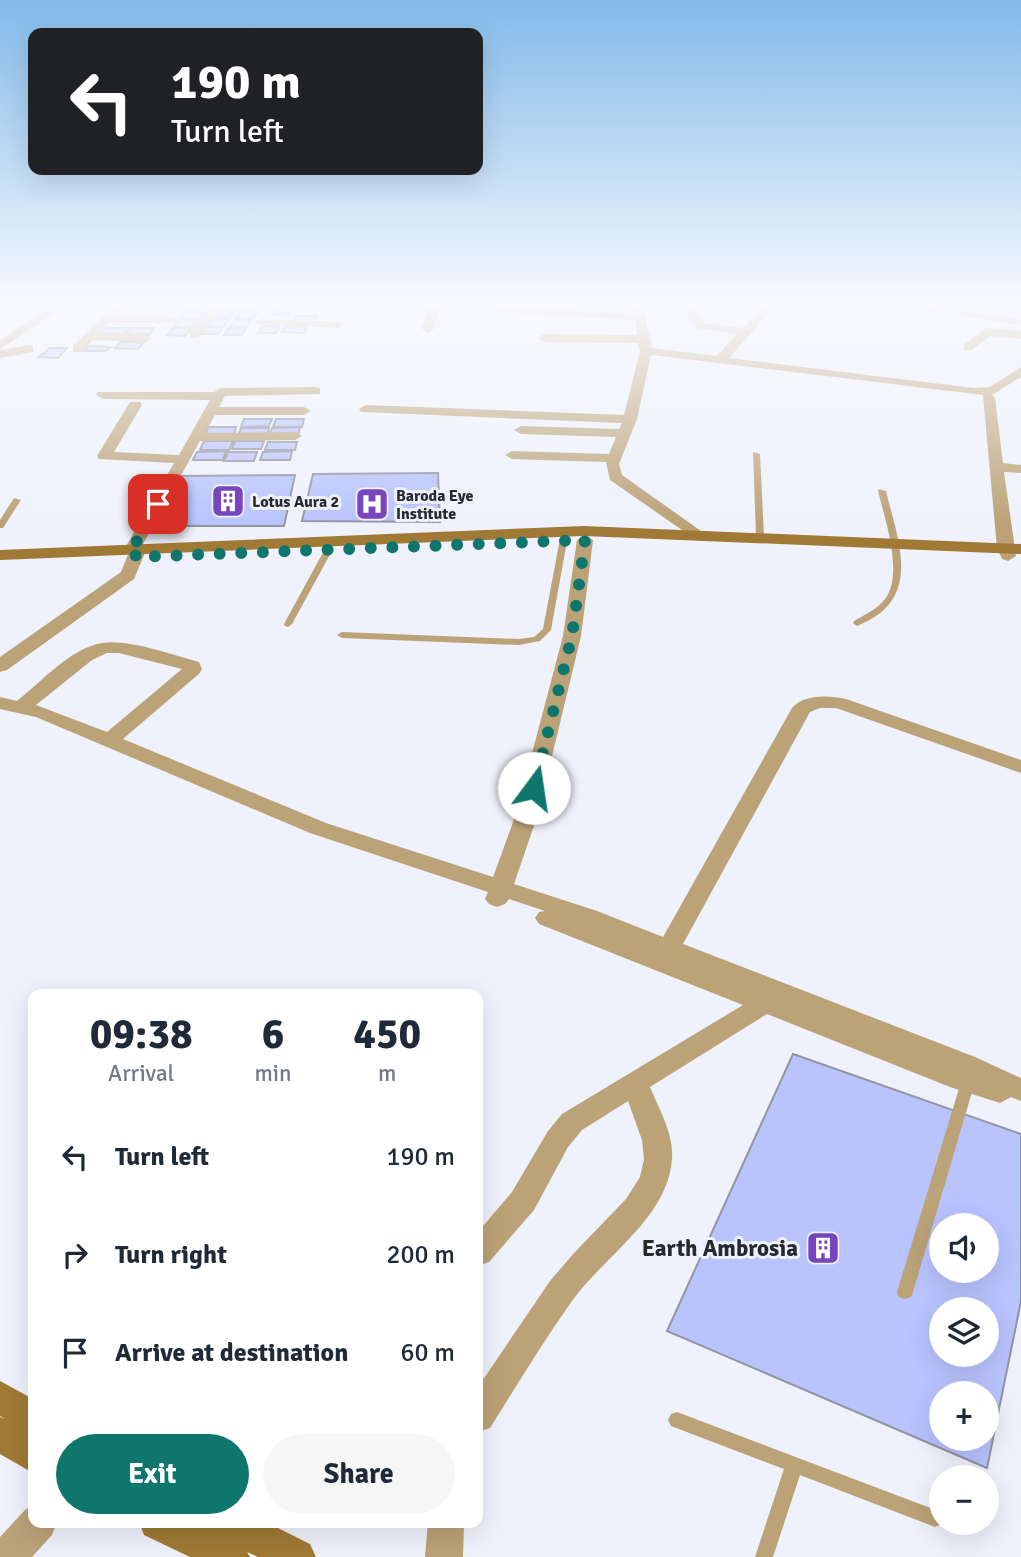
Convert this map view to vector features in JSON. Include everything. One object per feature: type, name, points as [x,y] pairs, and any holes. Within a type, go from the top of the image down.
[{"type":"main road","points":[[0,565],[132,552],[584,531],[760,536],[894,547]]},
{"type":"main road","points":[[0,555],[329,549],[585,540],[894,547],[1014,553]]},
{"type":"main road","points":[[0,1397],[28,1415]]},
{"type":"main road","points":[[0,1434],[28,1454]]},
{"type":"main road","points":[[170,1528],[231,1557]]},
{"type":"main road","points":[[238,1528],[297,1557]]},
{"type":"street","points":[[638,380],[612,471],[620,481],[695,534]]},
{"type":"street","points":[[880,380],[985,394],[1007,380]]},
{"type":"street","points":[[103,395],[217,397],[228,391],[315,391]]},
{"type":"street","points":[[985,394],[996,467],[1014,553]]},
{"type":"street","points":[[0,655],[118,572],[132,552],[217,397]]},
{"type":"street","points":[[135,405],[104,456],[183,459]]},
{"type":"street","points":[[366,409],[629,419]]},
{"type":"street","points":[[209,411],[304,411]]},
{"type":"street","points":[[521,430],[624,433]]},
{"type":"street","points":[[196,437],[295,436]]},
{"type":"street","points":[[512,455],[614,458]]},
{"type":"street","points":[[996,467],[1021,469]]},
{"type":"street","points":[[499,895],[527,814],[572,636],[585,540]]},
{"type":"street","points":[[0,666],[128,575],[132,552]]},
{"type":"street","points":[[10,706],[85,656],[104,648],[192,666],[189,673],[110,740]]},
{"type":"street","points":[[666,955],[802,708],[809,704],[819,701],[839,703],[1021,767]]},
{"type":"street","points":[[10,706],[28,721],[305,838],[499,895]]},
{"type":"street","points":[[10,706],[43,712],[318,828],[965,1064],[1021,1090]]},
{"type":"street","points":[[666,955],[766,1003],[968,1082],[1021,1099]]},
{"type":"street","points":[[483,1247],[523,1201],[558,1139],[572,1122],[766,1003]]},
{"type":"street","points":[[483,1409],[573,1276],[623,1223],[650,1186],[658,1159],[656,1140],[635,1082]]},
{"type":"street","points":[[7,1557],[34,1528]]},
{"type":"street","points":[[444,1557],[446,1528]]},
{"type":"lane","points":[[756,454],[760,536]]},
{"type":"lane","points":[[857,623],[892,596],[897,582],[894,547],[882,491]]},
{"type":"lane","points":[[0,526],[17,500]]},
{"type":"lane","points":[[342,635],[519,642],[537,639],[547,630],[562,541]]},
{"type":"lane","points":[[288,624],[329,549]]},
{"type":"lane","points":[[905,1292],[968,1082]]},
{"type":"lane","points":[[677,1420],[929,1516]]},
{"type":"lane","points":[[764,1557],[794,1465]]},
{"type":"building","points":[[244,419],[272,419],[269,426],[241,427]]},
{"type":"building","points":[[276,419],[304,419],[302,427],[273,427]]},
{"type":"building","points":[[208,427],[236,427],[234,435],[205,436]]},
{"type":"building","points":[[300,427],[298,436],[269,436],[272,428]]},
{"type":"building","points":[[241,428],[269,428],[267,436],[238,436]]},
{"type":"building","points":[[204,441],[233,441],[229,450],[200,450]]},
{"type":"building","points":[[235,441],[264,441],[261,449],[232,449]]},
{"type":"building","points":[[268,442],[297,442],[295,450],[265,450]]},
{"type":"building","points":[[226,451],[223,460],[193,460],[197,452]]},
{"type":"building","points":[[292,451],[290,460],[260,460],[263,452]]},
{"type":"building","points":[[228,452],[257,452],[254,461],[224,461]]},
{"type":"building","points":[[438,473],[440,522],[302,521],[313,474]]},
{"type":"building","name":"Lotus Aura 2","points":[[295,475],[284,526],[152,526],[180,476]]},
{"type":"building","name":"Earth Ambrosia","points":[[793,1054],[1021,1134],[1021,1301],[999,1409],[999,1381],[929,1381],[929,1443],[667,1331]]},
{"type":"building","name":"Earth Ambrosia","points":[[947,1451],[990,1451],[988,1465],[980,1465]]},
{"type":"place","name":"Lotus Aura 2","points":[[228,501]]},
{"type":"place","name":"Baroda Eye Institute","points":[[372,504]]},
{"type":"place","name":"Earth Ambrosia","points":[[823,1248]]},
{"type":"route","points":[[158,504],[133,548],[139,548],[135,557],[585,540],[572,636],[534,788]]}]
